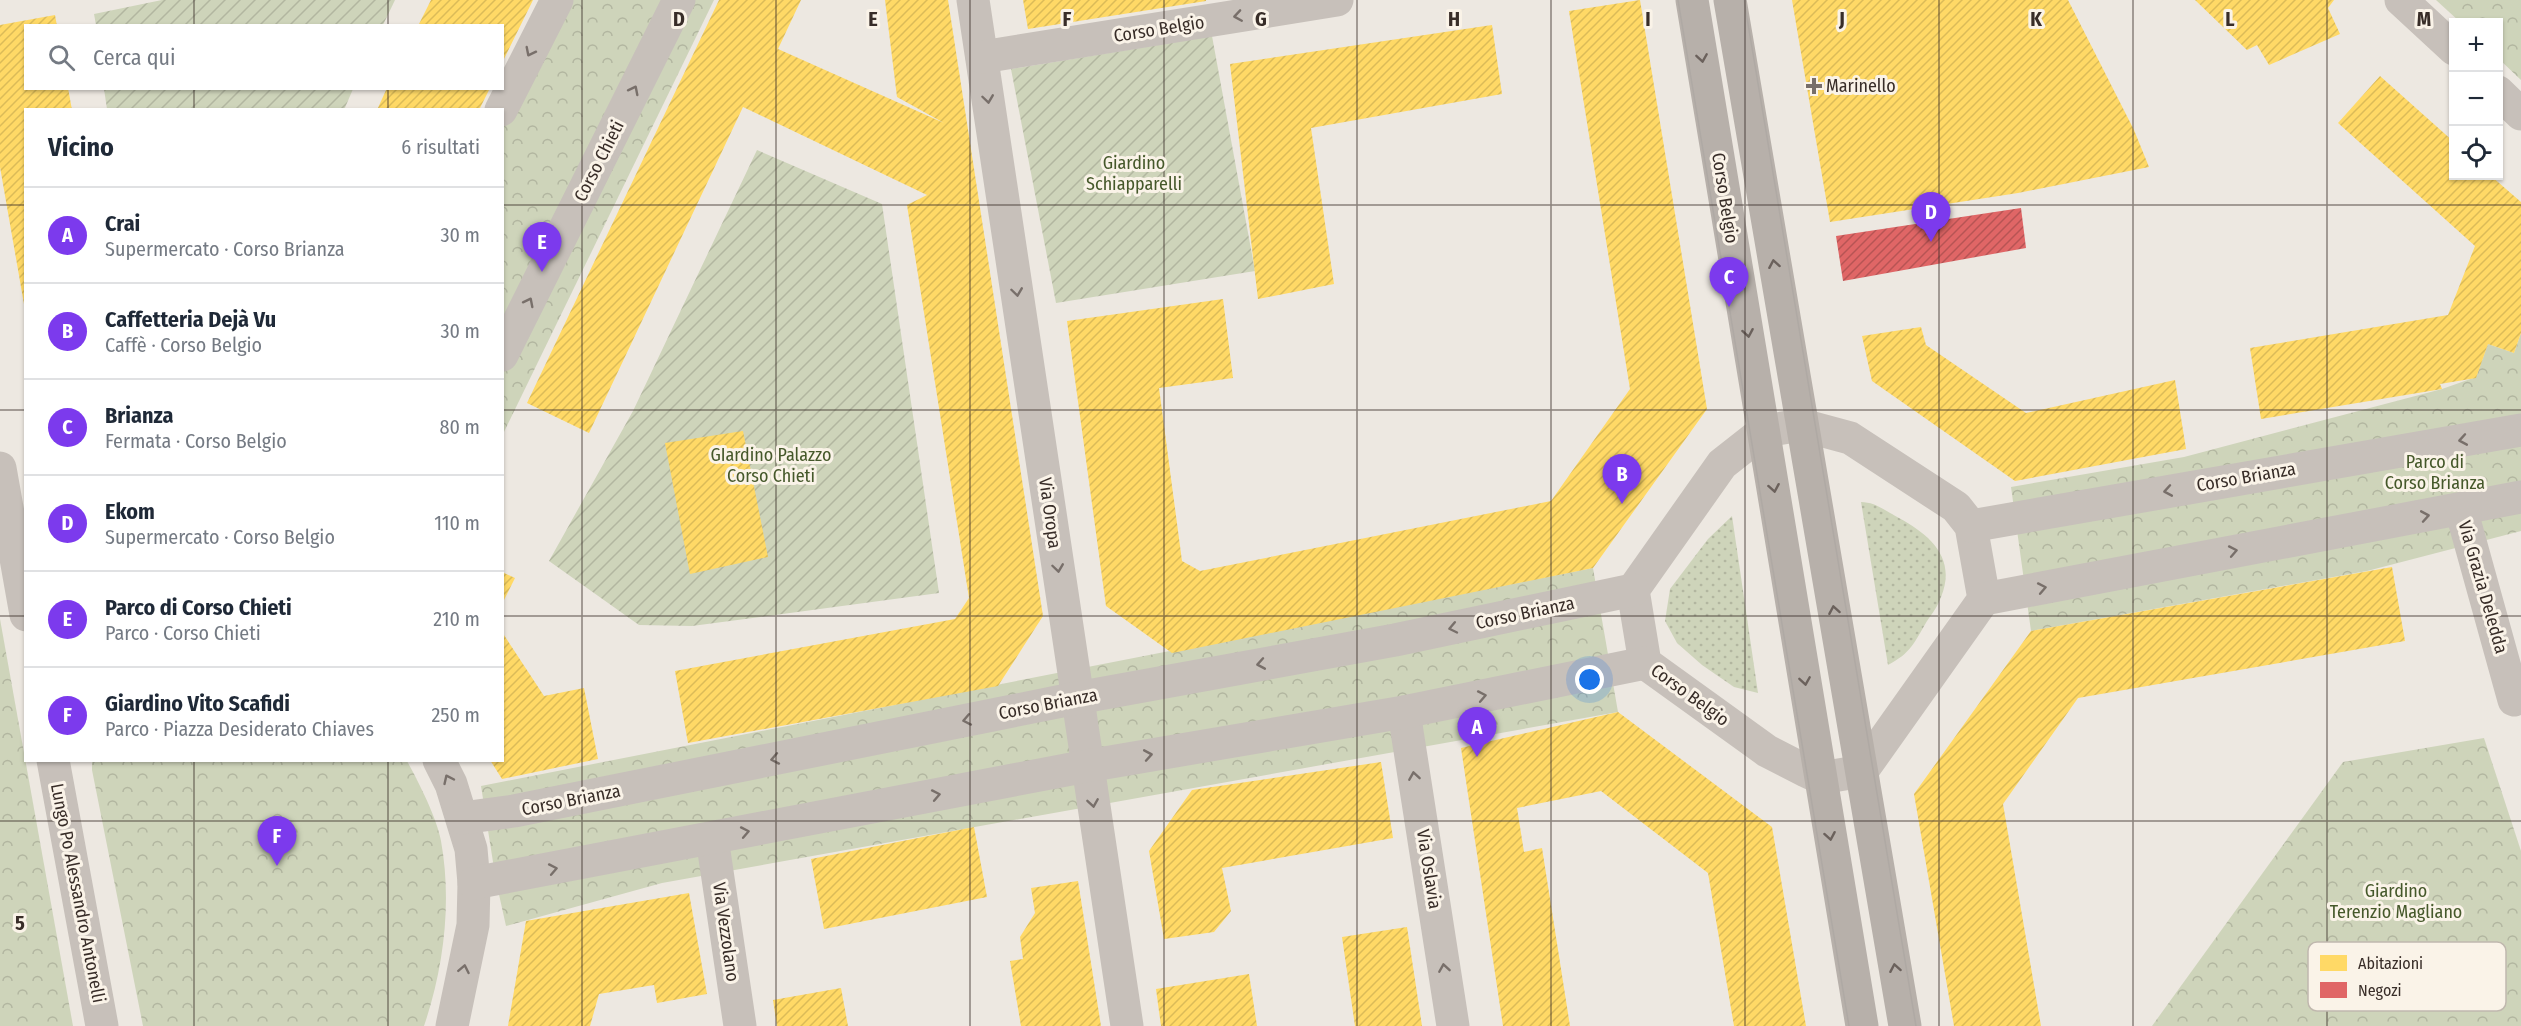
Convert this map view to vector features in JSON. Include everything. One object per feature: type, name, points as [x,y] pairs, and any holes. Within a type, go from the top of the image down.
[{"type":"main road","name":"Corso Belgio","points":[[1692,0],[1862,1026]]},
{"type":"main road","name":"Corso Belgio","points":[[1730,0],[1905,1026]]},
{"type":"street","points":[[502,108],[557,0]]},
{"type":"street","name":"Corso Chieti","points":[[504,351],[680,0]]},
{"type":"street","name":"Via Oropa","points":[[973,0],[1126,1026]]},
{"type":"street","name":"Corso Belgio","points":[[982,57],[1337,0]]},
{"type":"street","points":[[2401,0],[2449,44]]},
{"type":"street","points":[[2503,96],[2521,114]]},
{"type":"street","points":[[1634,590],[1722,464],[1764,431],[1802,425],[1850,438],[1956,507],[1971,526],[1984,598]]},
{"type":"street","name":"Corso Brianza","points":[[1971,526],[2521,430]]},
{"type":"street","points":[[0,468],[24,604]]},
{"type":"street","points":[[1821,778],[1862,771],[1984,598],[2521,497]]},
{"type":"street","name":"Via Grazia Deledda","points":[[2461,509],[2514,700]]},
{"type":"street","name":"Corso Belgio","points":[[1634,590],[1645,663],[1767,751],[1821,778]]},
{"type":"street","name":"Corso Brianza","points":[[462,818],[525,809],[1077,698],[1395,640],[1634,590]]},
{"type":"street","points":[[474,883],[1087,766],[1404,712],[1645,663]]},
{"type":"street","name":"Via Oslavia","points":[[1404,712],[1453,1026]]},
{"type":"street","name":"Lungo Po Alessandro Antonelli","points":[[53,762],[102,1026]]},
{"type":"street","points":[[441,762],[451,784],[471,849],[474,883],[473,925],[452,1026]]},
{"type":"street","name":"Via Vezzolano","points":[[712,838],[740,1026]]},
{"type":"green space","points":[[162,0],[395,0],[383,24],[96,24],[94,14]]},
{"type":"green space","points":[[553,0],[714,0],[504,432],[504,108]]},
{"type":"green space","points":[[2436,0],[2521,0],[2521,80],[2503,63],[2503,18],[2456,18]]},
{"type":"green space","name":"Giardino Schiapparelli","points":[[1212,36],[1255,271],[1056,303],[1011,69]]},
{"type":"green space","points":[[104,90],[353,90],[345,108],[107,108]]},
{"type":"green space","name":"GIardino Palazzo Corso Chieti","points":[[757,150],[882,204],[939,593],[692,626],[639,625],[549,561],[633,411]]},
{"type":"green space","name":"Parco di Corso Brianza","points":[[2521,333],[2521,531],[2367,571],[2031,631],[2011,487],[2184,457],[2442,389],[2476,377],[2488,344],[2514,353]]},
{"type":"green space","points":[[1861,502],[1880,507],[1921,532],[1938,549],[1946,571],[1945,583],[1935,610],[1911,647],[1888,665]]},
{"type":"green space","points":[[1732,516],[1758,693],[1734,687],[1702,665],[1677,643],[1665,621],[1670,589],[1708,539]]},
{"type":"green space","points":[[1593,568],[1618,712],[662,883],[506,926],[496,881],[481,786]]},
{"type":"green space","points":[[0,619],[73,1026],[0,1026]]},
{"type":"green space","name":"Giardino Terenzio Magliano","points":[[2484,738],[2521,851],[2521,1026],[2152,1026],[2343,762]]},
{"type":"green space","points":[[92,762],[408,762],[436,822],[441,841],[446,887],[441,958],[424,1026],[143,1026]]},
{"type":"building: Abitazioni","points":[[431,0],[533,0],[504,59],[504,24],[419,24]]},
{"type":"building: Abitazioni","points":[[719,0],[801,0],[778,49],[944,123],[897,97],[885,0],[948,0],[1043,616],[998,686],[688,743],[675,671],[955,619],[969,598],[907,205],[927,195],[743,107],[589,433],[527,403]]},
{"type":"building: Abitazioni","points":[[1023,0],[1206,0],[1206,1],[1028,29]]},
{"type":"building: Abitazioni","points":[[1640,0],[1707,409],[1593,568],[1172,653],[1106,606],[1067,321],[1223,299],[1233,378],[1159,388],[1182,561],[1200,571],[1551,501],[1630,389],[1569,11]]},
{"type":"building: Abitazioni","points":[[1792,0],[2068,0],[2134,130],[2149,167],[2018,193],[1830,222]]},
{"type":"building: Abitazioni","points":[[2195,0],[2334,0],[2328,8],[2340,34],[2269,65],[2257,45],[2247,50]]},
{"type":"building: Abitazioni","points":[[55,15],[57,24],[24,24],[24,90],[68,90],[72,108],[24,108],[24,304],[0,167],[0,25]]},
{"type":"building: Abitazioni","points":[[1492,25],[1502,94],[1311,128],[1334,284],[1258,299],[1230,64]]},
{"type":"building: Abitazioni","points":[[2380,76],[2449,138],[2449,180],[2496,180],[2521,202],[2521,333],[2514,353],[2488,344],[2476,378],[2440,384],[2442,389],[2261,419],[2250,348],[2448,315],[2475,246],[2338,123]]},
{"type":"building: Abitazioni","points":[[386,90],[489,90],[480,108],[378,108]]},
{"type":"building: Abitazioni","points":[[1921,327],[1926,345],[2026,413],[2175,380],[2186,449],[2015,481],[1872,381],[1862,336]]},
{"type":"building: Abitazioni","points":[[743,431],[768,557],[690,574],[665,443]]},
{"type":"building: Abitazioni","points":[[2392,567],[2405,641],[2078,698],[2003,804],[2041,1026],[1954,1026],[1914,794],[2031,631]]},
{"type":"building: Abitazioni","points":[[504,573],[515,578],[504,600]]},
{"type":"building: Abitazioni","points":[[504,635],[544,696],[584,688],[598,759],[502,779],[491,762],[504,762]]},
{"type":"building: Abitazioni","points":[[1618,712],[1772,827],[1806,1026],[1734,1026],[1708,873],[1601,791],[1517,808],[1524,852],[1542,848],[1570,1026],[1503,1026],[1461,748]]},
{"type":"building: Abitazioni","points":[[1381,762],[1393,838],[1222,868],[1231,911],[1214,932],[1164,939],[1149,851],[1192,790]]},
{"type":"building: Abitazioni","points":[[974,827],[987,897],[824,929],[811,859]]},
{"type":"building: Abitazioni","points":[[1078,881],[1101,1026],[1021,1026],[1010,961],[1023,959],[1020,937],[1035,913],[1031,888]]},
{"type":"building: Abitazioni","points":[[689,893],[707,994],[657,1003],[654,985],[599,994],[590,1026],[508,1026],[526,921]]},
{"type":"building: Abitazioni","points":[[1407,927],[1422,1026],[1355,1026],[1342,937]]},
{"type":"building: Abitazioni","points":[[1249,974],[1257,1026],[1161,1026],[1156,989]]},
{"type":"building: Abitazioni","points":[[841,988],[848,1026],[777,1026],[773,1000]]},
{"type":"building: Negozi","points":[[2021,208],[2026,248],[1843,281],[1836,236]]},
{"type":"tram line","points":[[1678,0],[1849,1026]]},
{"type":"tram line","points":[[1744,0],[1916,1026]]},
{"type":"place","name":"Marinello","points":[[1814,86]]},
{"type":"place","name":"Ekom","points":[[1931,242]]},
{"type":"place","name":"Parco di Corso Chieti","points":[[542,272]]},
{"type":"place","name":"Brianza","points":[[1729,307]]},
{"type":"place","name":"Caffetteria Dejà Vu","points":[[1622,504]]},
{"type":"place","name":"Crai","points":[[1477,757]]},
{"type":"place","name":"Giardino Vito Scafidi","points":[[277,866]]}]
